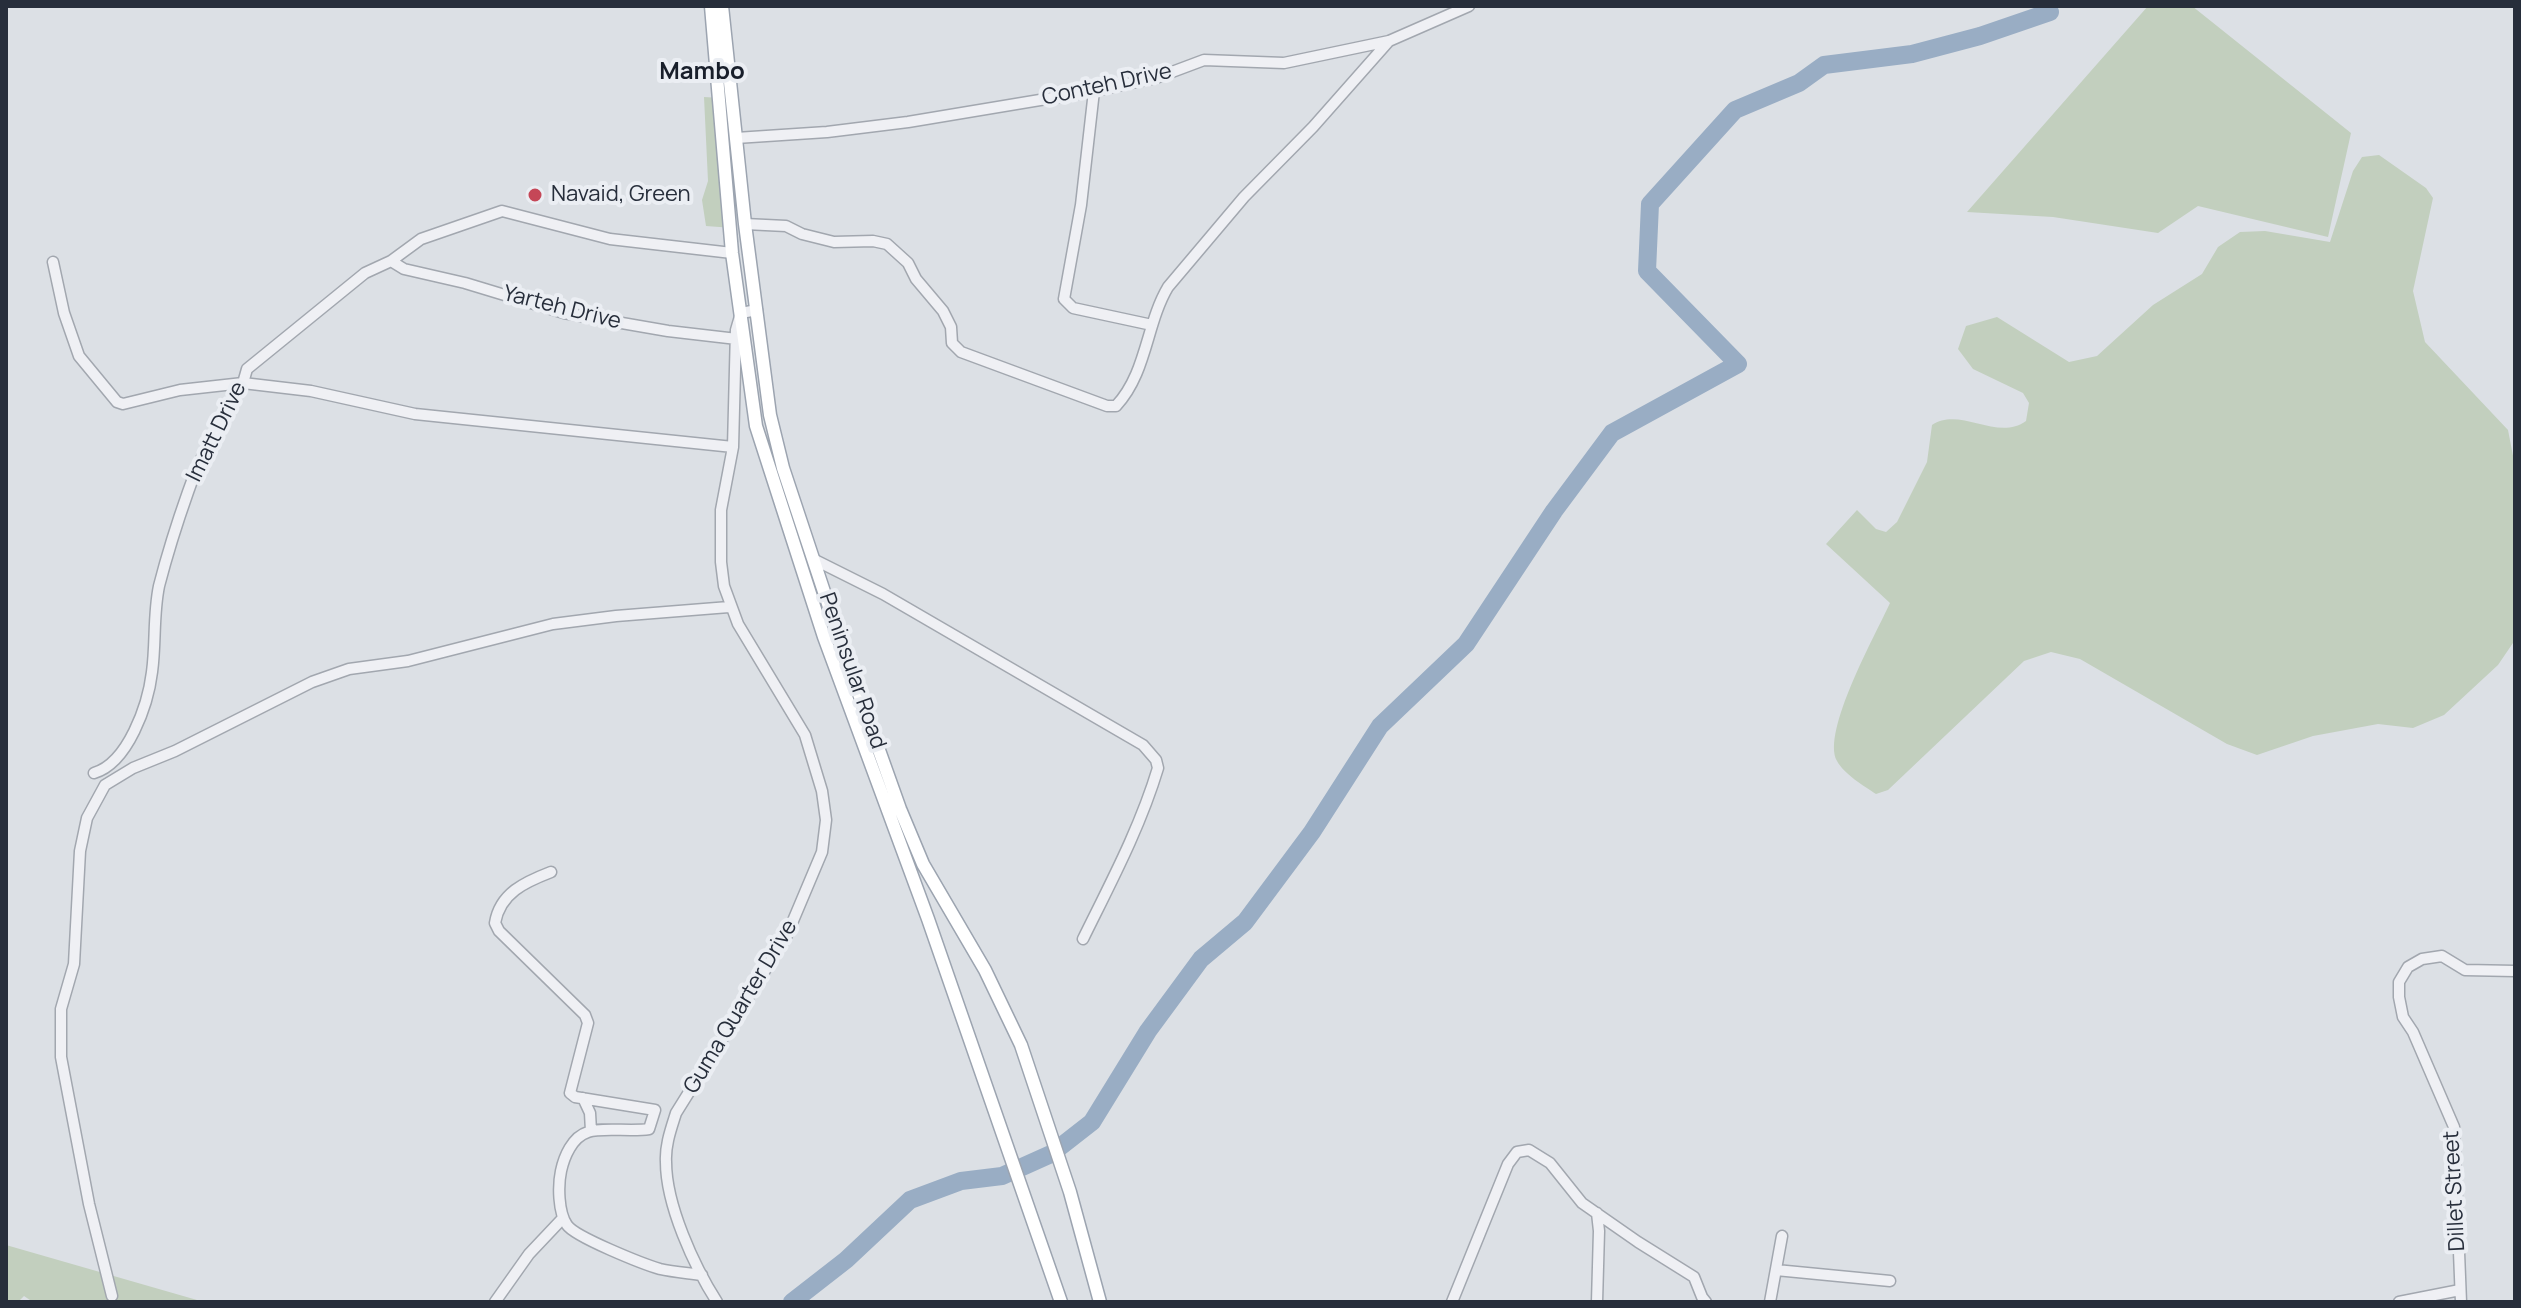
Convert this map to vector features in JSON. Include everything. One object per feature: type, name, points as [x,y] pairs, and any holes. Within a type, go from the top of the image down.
[{"type":"main road","name":"Peninsular Road","points":[[711,6],[732,253],[756,426],[863,749],[928,919],[1061,1302]]},
{"type":"main road","name":"Peninsular Road","points":[[722,6],[745,224],[770,415],[783,468],[858,690],[923,864],[1004,1008],[1021,1045],[1070,1192],[1100,1302]]},
{"type":"street","name":"Conteh Drive","points":[[736,138],[827,132],[908,122],[1094,91],[1156,78],[1204,60],[1284,63],[1389,41],[1469,6]]},
{"type":"street","points":[[745,224],[786,226],[802,234],[834,242],[873,241],[887,244],[908,263],[916,279],[943,311],[951,327],[952,343],[961,352],[1107,406],[1116,406],[1144,357],[1158,304],[1185,265],[1389,41]]},
{"type":"street","points":[[1094,91],[1081,205],[1064,299],[1073,308],[1152,325]]},
{"type":"street","name":"Imatt Drive","points":[[94,773],[114,762],[125,748],[145,705],[152,672],[154,617],[160,585],[201,458],[243,383],[247,369],[287,334],[365,273],[391,261],[421,239],[502,211],[610,239],[732,253]]},
{"type":"street","name":"Yarteh Drive","points":[[391,261],[404,269],[465,283],[564,313],[737,339]]},
{"type":"street","points":[[53,262],[64,313],[79,356],[117,402],[123,404],[180,390],[243,383],[311,391],[415,414],[733,447]]},
{"type":"street","points":[[741,313],[757,310]]},
{"type":"street","name":"Guma Quarter Drive","points":[[717,1302],[676,1215],[665,1158],[671,1128],[676,1113],[787,935],[822,852],[826,820],[822,791],[805,735],[729,607],[721,562],[721,510],[733,447],[737,320],[741,313]]},
{"type":"street","points":[[813,559],[883,594],[1133,739],[1156,760],[1158,768],[1145,804],[1122,860],[1083,939]]},
{"type":"street","points":[[112,1296],[89,1204],[61,1057],[61,1009],[74,964],[80,851],[87,818],[105,785],[133,768],[175,751],[333,674],[408,661],[553,624],[729,607]]},
{"type":"street","points":[[551,872],[524,883],[510,894],[501,904],[495,923],[499,931],[585,1015],[587,1031],[569,1087],[570,1093],[575,1097],[655,1110],[649,1129],[583,1134],[564,1159],[559,1179],[563,1218],[574,1233],[629,1258],[660,1269],[702,1275]]},
{"type":"street","name":"Dillet Street","points":[[2461,1302],[2454,1127],[2413,1032],[2403,1017],[2399,982],[2408,967],[2422,959],[2442,956],[2465,970],[2515,971]]},
{"type":"street","points":[[583,1098],[590,1113],[591,1131]]},
{"type":"street","points":[[1452,1302],[1508,1164],[1517,1152],[1529,1150],[1550,1163],[1582,1203],[1694,1277],[1706,1302]]},
{"type":"street","points":[[1597,1213],[1597,1302]]},
{"type":"street","points":[[495,1302],[529,1254],[563,1218]]},
{"type":"street","points":[[1770,1302],[1782,1236]]},
{"type":"street","points":[[1776,1270],[1890,1281]]},
{"type":"street","points":[[2399,1302],[2460,1290]]},
{"type":"green space","points":[[2148,6],[2192,6],[2351,133],[2328,237],[2198,206],[2158,233],[2053,217],[1967,212]]},
{"type":"green space","points":[[704,97],[720,98],[733,228],[706,226],[702,200],[708,181]]},
{"type":"green space","points":[[2379,155],[2426,188],[2433,198],[2413,291],[2425,342],[2508,430],[2515,466],[2515,640],[2498,665],[2444,715],[2413,728],[2378,724],[2313,736],[2257,755],[2227,744],[2080,659],[2051,652],[2024,661],[1888,790],[1876,794],[1849,775],[1837,761],[1834,747],[1837,728],[1852,683],[1890,603],[1826,544],[1857,510],[1876,529],[1886,532],[1897,522],[1927,462],[1932,425],[1954,419],[2003,428],[2026,421],[2029,403],[2023,393],[1973,369],[1958,349],[1966,326],[1997,317],[2069,362],[2097,356],[2153,305],[2202,274],[2218,247],[2240,232],[2265,231],[2330,242],[2353,171],[2362,157]]},
{"type":"green space","points":[[6,1245],[204,1302],[33,1302],[24,1296],[18,1302],[6,1302]]},
{"type":"waterway","points":[[792,1302],[846,1260],[910,1200],[961,1181],[1002,1176],[1051,1154],[1092,1122],[1148,1031],[1201,959],[1245,922],[1312,832],[1380,726],[1466,644],[1554,511],[1612,433],[1738,364],[1647,271],[1650,204],[1735,110],[1799,83],[1824,65],[1912,54],[1980,36],[2050,12]]},
{"type":"place","name":"Navaid, Green","points":[[535,195]]},
{"type":"district","name":"Mambo","points":[[702,72]]}]
